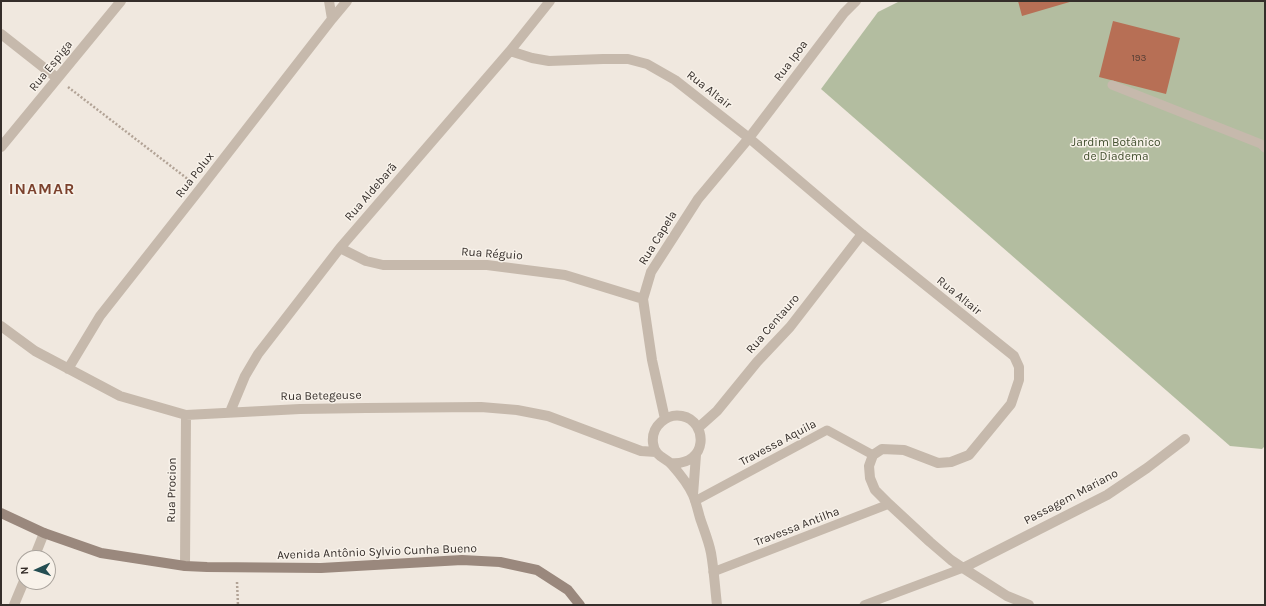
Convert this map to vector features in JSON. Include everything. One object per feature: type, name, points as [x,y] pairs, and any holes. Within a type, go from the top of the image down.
[{"type":"main road","name":"Avenida Antônio Sylvio Cunha Bueno","points":[[1,513],[44,533],[101,553],[185,566],[321,568],[462,560],[500,562],[538,570],[568,590],[580,605]]},
{"type":"street","name":"Rua Espiga","points":[[1,147],[121,1]]},
{"type":"street","points":[[329,1],[332,18]]},
{"type":"street","name":"Rua Polux","points":[[68,369],[100,316],[332,18],[347,1]]},
{"type":"street","name":"Rua Aldebarã","points":[[230,412],[245,376],[258,354],[340,248],[510,51],[550,1]]},
{"type":"street","name":"Rua Ipoa","points":[[749,138],[844,13],[856,1]]},
{"type":"street","points":[[1,34],[57,78]]},
{"type":"street","name":"Rua Altair","points":[[510,51],[532,58],[549,61],[603,59],[628,60],[647,64],[675,80],[749,138],[862,234],[1014,356],[1019,367],[1019,380],[1011,404],[969,455],[951,462],[938,463],[904,450],[882,449],[873,455]]},
{"type":"street","name":"Rua Capela","points":[[666,419],[652,360],[643,299],[650,272],[698,198],[749,138]]},
{"type":"street","name":"Rua Centauro","points":[[698,428],[717,411],[757,362],[790,327],[862,234]]},
{"type":"street","name":"Rua Réguio","points":[[340,248],[366,261],[383,265],[486,265],[565,274],[643,299]]},
{"type":"street","name":"Rua Betegeuse","points":[[1,326],[36,351],[120,396],[186,415],[230,412],[374,408],[481,407],[517,410],[548,416],[641,451],[656,452]]},
{"type":"street","name":"Rua Procion","points":[[185,566],[186,415]]},
{"type":"street","points":[[674,416],[684,416],[692,421],[698,428],[701,437],[701,446],[696,455],[689,461],[680,464],[671,463],[662,459],[656,452],[653,443],[654,433],[658,425],[666,419],[674,416]]},
{"type":"street","name":"Passagem Mariano","points":[[963,568],[1107,495],[1148,468],[1185,439]]},
{"type":"street","points":[[694,498],[696,455]]},
{"type":"street","points":[[873,455],[869,466],[870,478],[875,490],[889,504],[951,560],[1007,596],[1029,605]]},
{"type":"street","points":[[671,463],[683,479],[694,498],[711,552],[717,605]]},
{"type":"street","points":[[37,550],[44,533]]},
{"type":"street","points":[[14,605],[20,590]]},
{"type":"lane","points":[[1112,85],[1261,144],[1265,148]]},
{"type":"lane","name":"Travessa Aquila","points":[[694,498],[827,430],[873,455]]},
{"type":"lane","name":"Travessa Antilha","points":[[713,572],[889,504]]},
{"type":"lane","points":[[864,605],[963,568]]},
{"type":"path","points":[[57,78],[200,189]]},
{"type":"path","points":[[238,592],[238,605]]},
{"type":"green space","name":"Jardim Botânico de Diadema","points":[[900,1],[1265,1],[1265,446],[1262,449],[1230,446],[821,89],[878,12]]},
{"type":"building","points":[[1018,1],[1073,1],[1022,16]]},
{"type":"building","points":[[1113,21],[1180,38],[1166,94],[1099,77]]},
{"type":"district","name":"INAMAR","points":[[42,189]]}]
